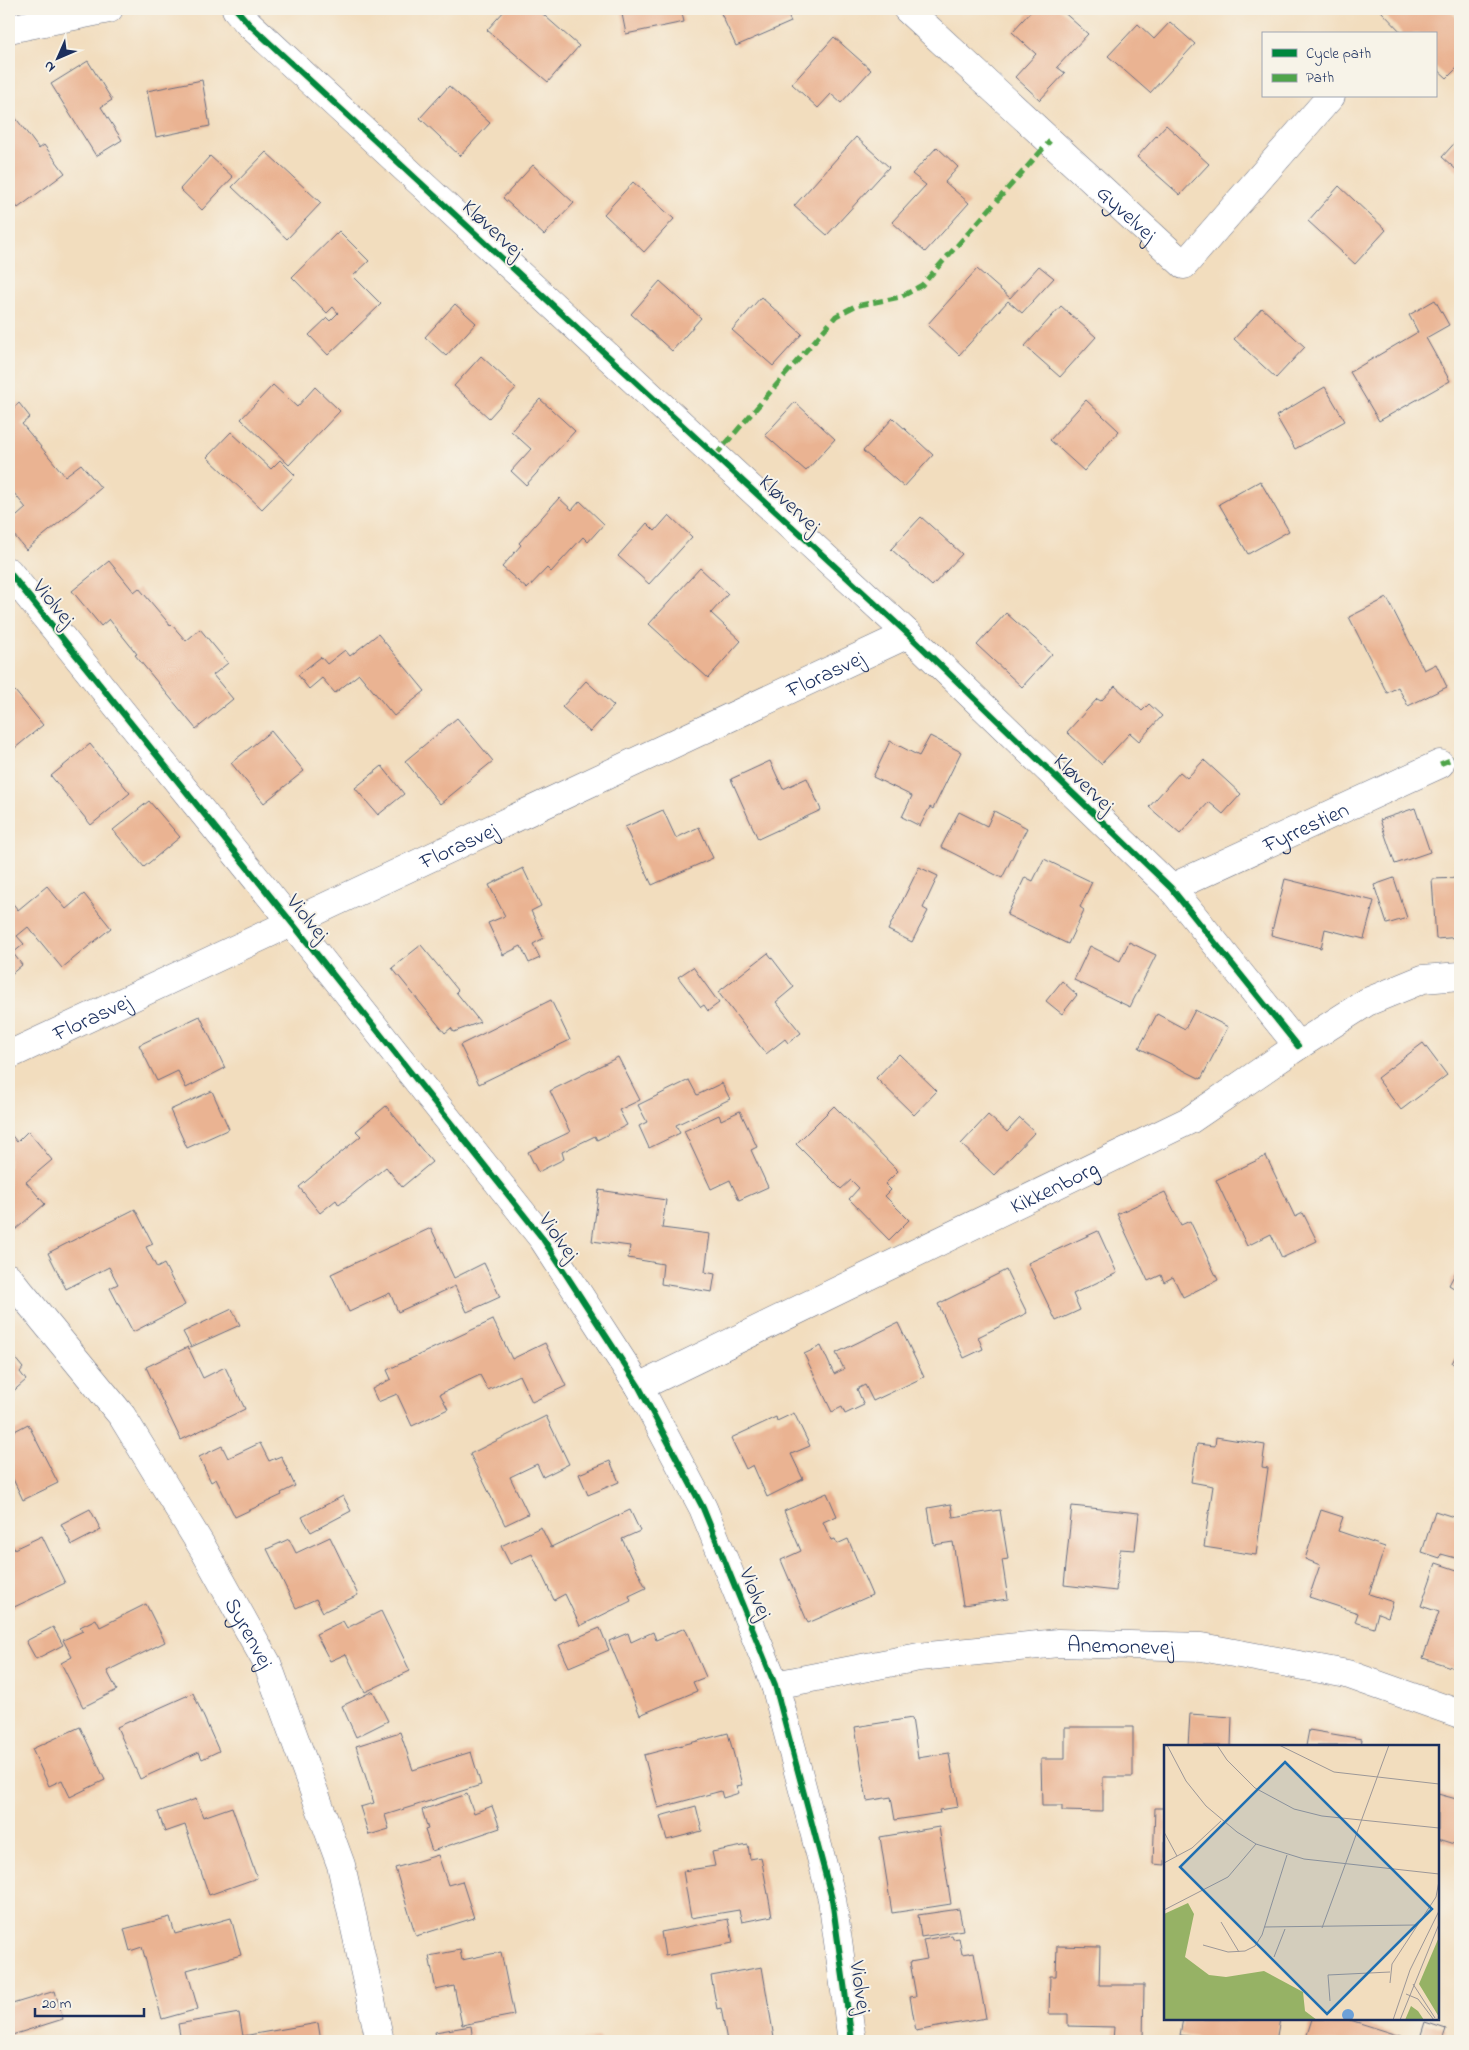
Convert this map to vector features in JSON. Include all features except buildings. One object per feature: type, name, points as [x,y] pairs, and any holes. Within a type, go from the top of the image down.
[{"type":"street","points":[[9,29],[109,9]]},
{"type":"street","name":"Kløvervej","points":[[236,9],[256,31],[908,634],[1171,888],[1298,1046]]},
{"type":"street","name":"Gyvelvej","points":[[907,9],[1184,265],[1329,98]]},
{"type":"street","name":"Violvej","points":[[9,572],[292,923],[543,1239],[639,1387],[703,1508],[775,1685],[832,1899],[852,2041]]},
{"type":"street","name":"Florasvej","points":[[9,1055],[908,634]]},
{"type":"street","name":"Fyrrestien","points":[[1171,888],[1440,764]]},
{"type":"street","name":"Kikkenborg","points":[[639,1387],[1190,1120],[1298,1046],[1367,1002],[1423,979],[1460,976]]},
{"type":"street","name":"Syrenvej","points":[[9,1278],[122,1416],[204,1550],[267,1663],[341,1865],[380,2041]]},
{"type":"street","name":"Anemonevej","points":[[775,1685],[919,1657],[1058,1643],[1202,1647],[1347,1674],[1460,1714]]},
{"type":"marked path","points":[[715,456],[836,316],[855,306],[901,297],[922,285],[1050,141]]},
{"type":"marked path","points":[[1440,764],[1460,756]]},
{"type":"cycle path","points":[[236,9],[249,24],[908,634],[1171,888],[1298,1046]]},
{"type":"cycle path","points":[[9,572],[292,923],[543,1239],[639,1387],[703,1508],[775,1685],[832,1899],[852,2041]]}]
